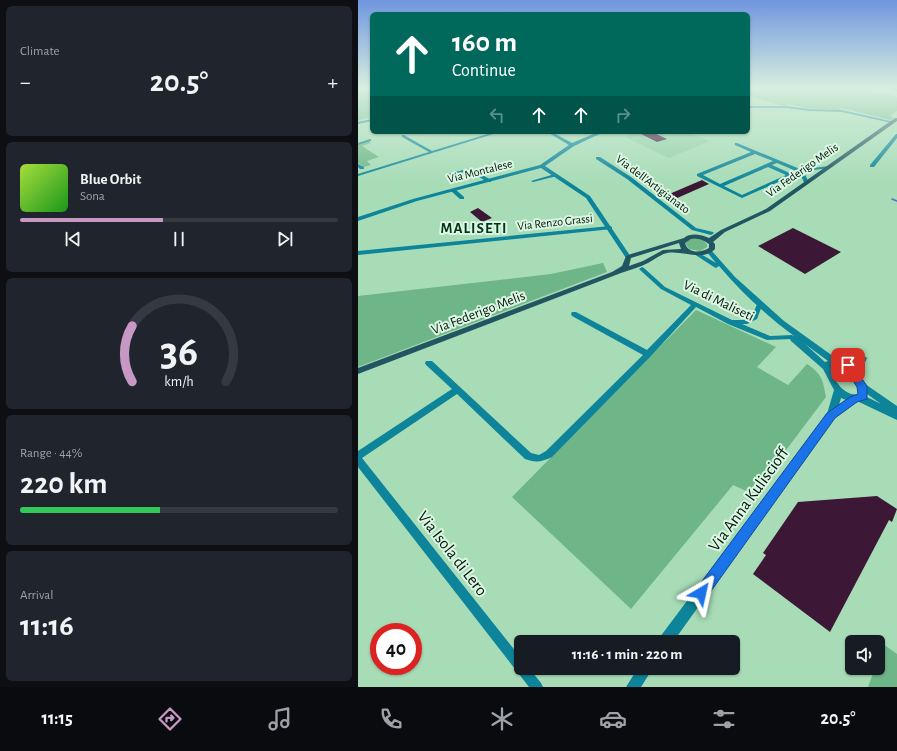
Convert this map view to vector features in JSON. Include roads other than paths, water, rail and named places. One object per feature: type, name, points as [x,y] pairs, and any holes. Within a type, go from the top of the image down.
[{"type":"main road","name":"Via Federigo Melis","points":[[699,237],[710,241],[723,232],[768,210],[895,121]]},
{"type":"main road","name":"Via Federigo Melis","points":[[358,371],[607,276],[625,267],[630,258],[686,239],[699,237],[744,221]]},
{"type":"main road","points":[[686,239],[682,246],[686,251]]},
{"type":"main road","points":[[709,251],[712,246],[710,241]]},
{"type":"main road","name":"Via Federigo Melis","points":[[607,276],[641,267],[665,250],[686,251],[697,254],[709,251]]},
{"type":"main road","points":[[630,258],[633,264],[641,267]]},
{"type":"street","points":[[885,119],[895,121]]},
{"type":"street","points":[[358,123],[370,120]]},
{"type":"street","points":[[358,175],[430,151],[492,134]]},
{"type":"street","points":[[553,134],[572,145]]},
{"type":"street","name":"Via Montalese","points":[[358,219],[454,190],[542,166],[572,145],[597,134]]},
{"type":"street","points":[[872,166],[897,135]]},
{"type":"street","points":[[403,136],[430,151]]},
{"type":"street","points":[[358,144],[370,140]]},
{"type":"street","points":[[736,144],[801,171],[817,176]]},
{"type":"street","points":[[755,152],[699,175],[742,197],[790,175],[768,165]]},
{"type":"street","name":"Via dell'Artigianato","points":[[598,158],[629,178],[694,229],[699,237]]},
{"type":"street","points":[[720,186],[777,161]]},
{"type":"street","points":[[542,166],[588,197],[630,258]]},
{"type":"street","points":[[801,171],[829,167]]},
{"type":"street","points":[[448,174],[471,169],[489,181]]},
{"type":"street","points":[[801,171],[807,183]]},
{"type":"street","points":[[533,181],[555,174]]},
{"type":"street","points":[[454,190],[462,198]]},
{"type":"street","name":"Via Renzo Grassi","points":[[358,253],[610,228]]},
{"type":"street","name":"Via dell'Artigianato","points":[[694,229],[711,233]]},
{"type":"street","name":"Via dell'Artigianato","points":[[686,239],[694,229]]},
{"type":"street","name":"Via di Maliseti","points":[[709,251],[733,278],[781,323],[834,361],[844,363]]},
{"type":"street","name":"Via di Maliseti","points":[[697,254],[733,278]]},
{"type":"street","name":"Via di Maliseti","points":[[641,267],[664,288],[694,305],[730,322],[769,338],[792,337]]},
{"type":"street","points":[[730,322],[739,323],[755,317],[760,303]]},
{"type":"street","points":[[429,363],[528,456],[541,459],[549,454],[648,354],[694,305]]},
{"type":"street","points":[[574,314],[648,354]]},
{"type":"street","name":"Via di Maliseti","points":[[781,323],[792,337],[826,368],[838,391]]},
{"type":"street","points":[[844,363],[863,358],[855,376]]},
{"type":"street","points":[[826,368],[827,364],[834,361]]},
{"type":"street","points":[[844,363],[851,369],[862,386],[897,410]]},
{"type":"street","points":[[831,416],[863,396],[862,386]]},
{"type":"street","points":[[358,456],[457,390]]},
{"type":"street","points":[[831,416],[838,391],[897,416]]},
{"type":"street","name":"Via Anna Kuliscioff","points":[[671,635],[831,416]]},
{"type":"street","name":"Via Isola di Lero","points":[[358,460],[514,657]]},
{"type":"street","name":"Via Isola di Lero","points":[[528,675],[537,687]]},
{"type":"street","points":[[633,687],[641,675]]},
{"type":"waterway","points":[[892,199],[897,201]]},
{"type":"district","name":"MALISETI","points":[[474,228]]}]
